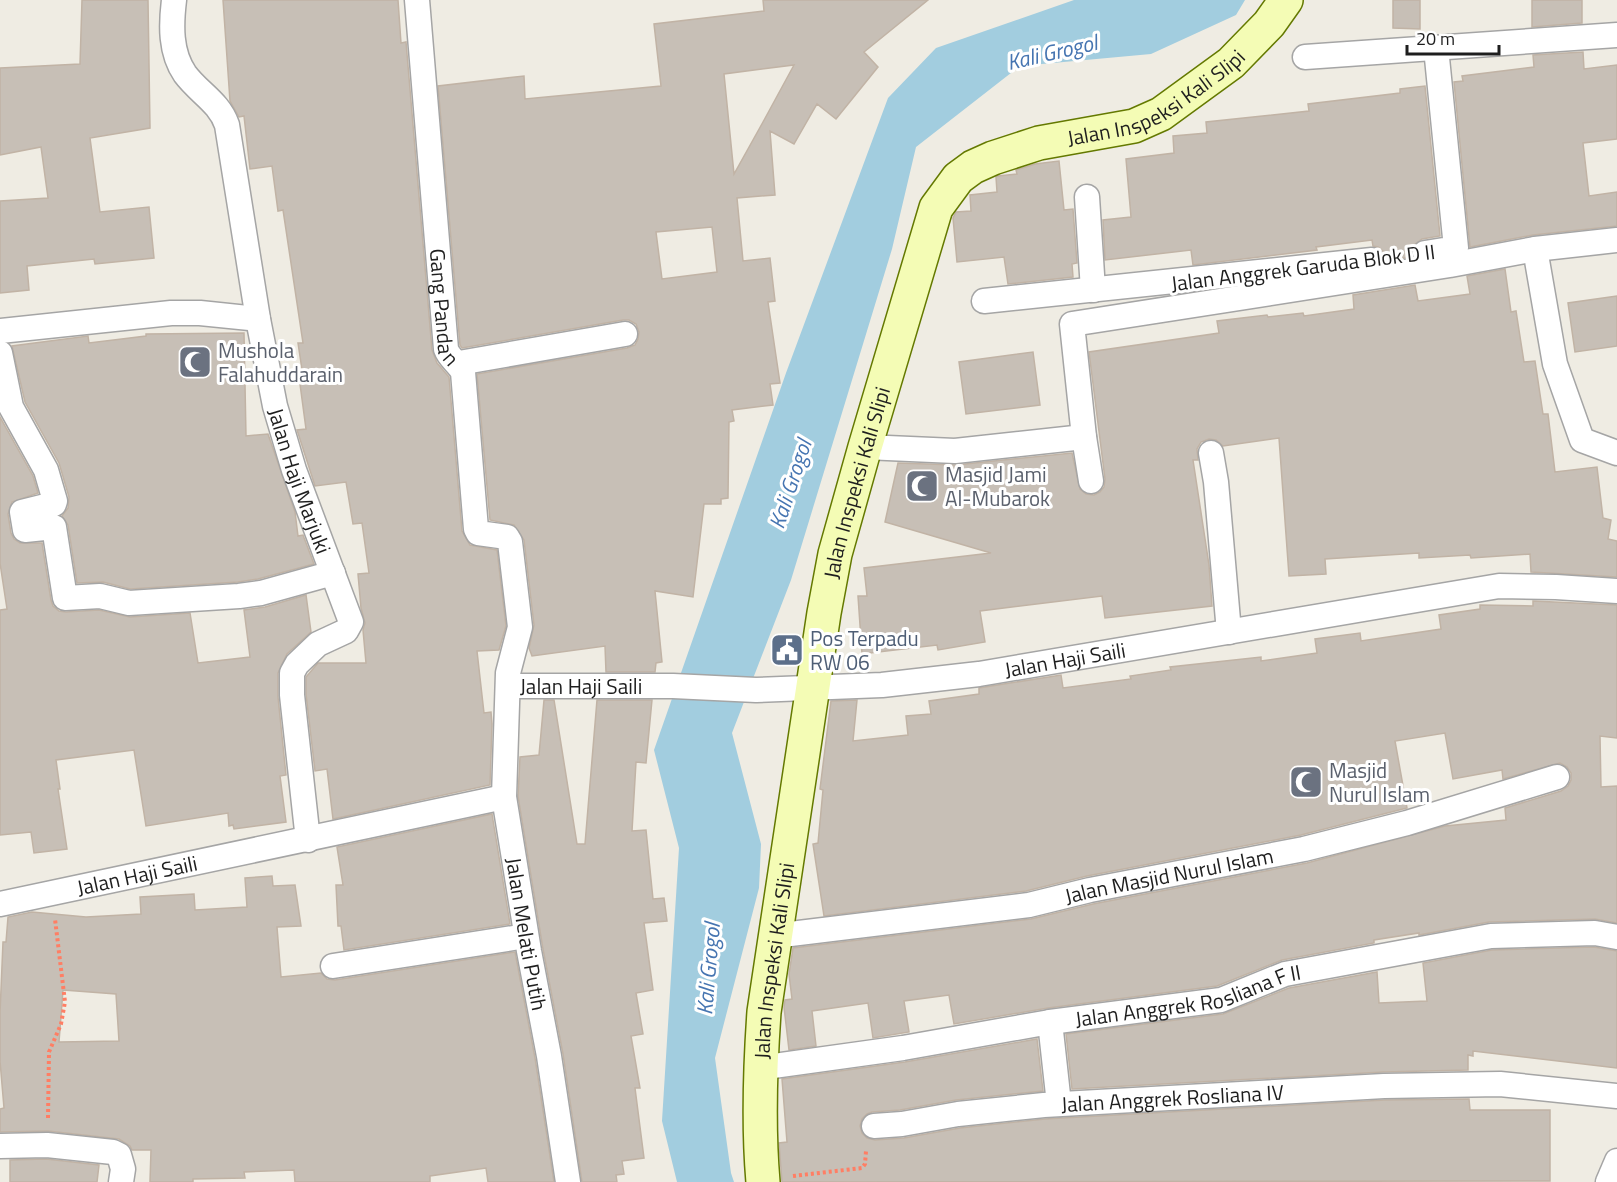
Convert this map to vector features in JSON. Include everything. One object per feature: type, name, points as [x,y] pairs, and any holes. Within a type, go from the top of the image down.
[{"type":"street","name":"Jalan Haji Marjuki","points":[[174,0],[172,22],[174,50],[185,74],[217,106],[227,125],[258,319],[275,405],[294,470],[351,622],[346,631],[318,644],[291,673],[308,840]]},
{"type":"street","name":"Gang Pandan","points":[[417,0],[446,349],[448,356],[459,363],[463,372],[476,529],[478,533],[507,537],[510,542],[520,627],[508,673],[508,686]]},
{"type":"street","name":"Jalan Inspeksi Kali Slipi","points":[[763,1181],[759,1136],[764,1012],[824,613],[836,554],[865,447],[936,208],[958,178],[973,167],[993,158],[1039,143],[1134,126],[1161,114],[1231,63],[1269,24],[1286,0]]},
{"type":"street","points":[[1305,57],[1617,35]]},
{"type":"street","name":"Jalan Anggrek Garuda Blok D II","points":[[984,301],[1336,266],[1456,248],[1436,48]]},
{"type":"street","points":[[1087,197],[1093,290]]},
{"type":"street","points":[[1091,481],[1072,324],[1438,267],[1535,249],[1617,240]]},
{"type":"street","points":[[1535,249],[1555,364],[1582,440],[1617,453]]},
{"type":"street","points":[[0,331],[171,313],[200,313],[258,319]]},
{"type":"street","points":[[459,363],[625,334]]},
{"type":"street","points":[[0,353],[11,407],[46,470],[55,501],[54,504],[22,512],[25,530],[54,527],[65,598],[100,596],[129,603],[239,596],[261,593],[333,573]]},
{"type":"street","points":[[865,447],[955,451],[1084,437]]},
{"type":"street","points":[[1211,453],[1216,482],[1229,632]]},
{"type":"street","name":"Jalan Haji Saili","points":[[508,686],[673,686],[746,689],[882,685],[979,674],[1499,586],[1556,586],[1617,591]]},
{"type":"street","name":"Jalan Melati Putih","points":[[508,686],[504,797],[526,936],[549,1056],[567,1182]]},
{"type":"street","name":"Jalan Masjid Nurul Islam","points":[[774,936],[1029,905],[1090,890],[1304,849],[1407,823],[1557,777]]},
{"type":"street","name":"Jalan Haji Saili","points":[[0,904],[504,797]]},
{"type":"street","name":"Jalan Anggrek Rosliana F II","points":[[760,1068],[903,1048],[1050,1022],[1221,1000],[1285,974],[1491,936],[1595,933],[1617,937]]},
{"type":"street","points":[[333,966],[526,936]]},
{"type":"street","points":[[1050,1022],[1059,1104]]},
{"type":"street","name":"Jalan Anggrek Rosliana IV","points":[[874,1126],[902,1124],[958,1114],[1059,1104],[1384,1086],[1500,1084],[1617,1096]]},
{"type":"street","points":[[0,1146],[47,1145],[102,1150],[119,1155],[123,1169],[121,1182]]},
{"type":"street","points":[[1608,1182],[1617,1161]]},
{"type":"path","points":[[47,1145],[50,1052],[61,1024],[65,1002],[51,893]]},
{"type":"path","points":[[763,1181],[864,1167],[868,1130],[874,1126]]},
{"type":"water","name":"Kali Grogol","points":[[1074,0],[1245,0],[1236,15],[1151,54],[1020,66],[916,147],[892,249],[791,580],[732,733],[761,844],[759,888],[715,1058],[734,1182],[677,1182],[662,1121],[679,848],[654,750],[786,373],[888,98],[936,48]]},
{"type":"building","points":[[82,0],[148,0],[150,128],[90,138],[100,212],[149,207],[154,258],[95,264],[94,259],[27,266],[29,290],[0,293],[0,201],[48,198],[41,147],[0,155],[0,68],[80,64]]},
{"type":"building","points":[[223,0],[398,0],[401,43],[406,42],[432,350],[437,363],[449,377],[462,531],[470,545],[497,550],[506,626],[499,650],[477,651],[484,713],[491,712],[490,785],[333,819],[327,769],[315,771],[306,677],[318,663],[366,663],[363,630],[365,623],[361,608],[358,574],[369,573],[362,523],[353,524],[346,482],[315,486],[297,430],[306,429],[300,384],[304,383],[298,343],[303,343],[283,210],[278,211],[272,166],[250,169],[244,116],[239,117],[230,101]]},
{"type":"building","points":[[763,0],[928,0],[864,52],[878,67],[836,119],[817,104],[794,144],[770,131],[775,195],[737,198],[743,261],[770,258],[775,301],[768,302],[780,383],[770,384],[773,405],[732,410],[734,421],[729,422],[728,498],[721,499],[721,504],[704,504],[693,597],[655,591],[662,662],[656,663],[655,672],[606,672],[605,646],[532,656],[529,648],[534,625],[524,540],[514,525],[490,520],[477,374],[627,348],[635,345],[639,332],[636,324],[623,320],[462,348],[438,86],[524,76],[525,99],[661,86],[654,24],[764,11]],"holes":[[[794,65],[763,122],[734,174],[724,74]],[[712,227],[717,272],[662,279],[656,232]]]},
{"type":"building","points":[[1393,0],[1420,0],[1420,29],[1393,28]]},
{"type":"building","points":[[1532,0],[1582,0],[1582,23],[1532,27]]},
{"type":"building","points":[[1583,52],[1584,69],[1617,65],[1617,139],[1583,143],[1589,196],[1617,192],[1617,226],[1533,235],[1470,247],[1454,82],[1463,81],[1462,76],[1534,67],[1533,55]]},
{"type":"building","points":[[1425,86],[1440,236],[1422,239],[1414,245],[1409,245],[1410,257],[1386,261],[1384,252],[1373,246],[1372,240],[1316,247],[1317,250],[1193,265],[1191,250],[1105,260],[1103,220],[1131,217],[1126,159],[1174,153],[1173,136],[1207,133],[1206,122],[1309,111],[1308,104],[1400,93],[1400,89]]},
{"type":"building","points":[[1059,161],[1064,210],[1073,209],[1077,263],[1072,264],[1073,277],[1008,284],[1004,257],[957,262],[953,218],[956,212],[971,211],[970,195],[997,192],[996,177],[998,176],[1017,174],[1016,170],[1035,164]]},
{"type":"building","points":[[1505,269],[1511,312],[1516,311],[1524,362],[1535,361],[1543,414],[1548,414],[1555,472],[1597,467],[1603,518],[1611,520],[1608,539],[1617,541],[1617,577],[1531,572],[1530,554],[1471,558],[1470,555],[1419,558],[1419,553],[1325,559],[1326,574],[1289,576],[1279,438],[1223,446],[1216,440],[1209,439],[1201,442],[1197,449],[1198,460],[1193,460],[1209,565],[1212,606],[1105,618],[1102,596],[980,611],[985,642],[938,650],[937,645],[862,654],[858,596],[867,596],[864,568],[991,553],[885,522],[898,463],[956,465],[1072,453],[1080,489],[1086,494],[1094,495],[1104,487],[1105,479],[1089,352],[1219,333],[1217,321],[1267,315],[1268,317],[1303,313],[1304,316],[1354,309],[1353,295],[1415,285],[1418,301],[1470,294],[1467,276]]},
{"type":"building","points":[[1617,296],[1617,346],[1575,352],[1568,303]]},
{"type":"building","points":[[244,333],[246,436],[268,434],[295,512],[298,536],[303,535],[314,564],[238,582],[130,589],[103,582],[77,583],[68,525],[62,516],[68,508],[69,497],[59,463],[25,402],[12,346],[88,336],[89,343],[146,336],[146,334]]},
{"type":"building","points":[[1033,352],[1040,405],[966,414],[959,362]]},
{"type":"building","points":[[0,417],[33,476],[38,493],[12,502],[8,514],[11,533],[20,543],[42,543],[51,600],[53,606],[59,611],[99,610],[130,617],[190,613],[198,663],[250,657],[244,610],[265,607],[306,595],[311,632],[287,654],[278,673],[278,697],[286,775],[280,776],[286,822],[234,829],[233,825],[229,826],[228,813],[146,826],[134,750],[56,760],[67,849],[34,853],[31,832],[0,835],[0,610],[7,609],[0,563]]},
{"type":"building","points":[[1533,601],[1617,605],[1617,738],[1600,736],[1601,787],[1617,786],[1617,923],[1595,919],[1489,922],[1419,935],[1419,933],[1374,940],[1374,943],[1282,960],[1217,986],[1048,1008],[954,1024],[949,995],[904,1001],[909,1032],[873,1038],[868,1003],[812,1011],[816,1046],[789,1050],[784,1007],[785,1000],[792,999],[789,974],[793,948],[1031,919],[1093,904],[1307,863],[1445,826],[1506,820],[1505,808],[1561,791],[1568,786],[1571,780],[1571,773],[1560,763],[1503,779],[1502,770],[1453,779],[1445,733],[1395,741],[1407,808],[1301,835],[1087,876],[1026,891],[824,916],[813,844],[818,843],[823,790],[820,789],[831,701],[857,700],[853,741],[908,735],[906,716],[931,714],[929,701],[979,694],[979,688],[1061,675],[1063,688],[1131,679],[1130,676],[1171,670],[1170,667],[1261,657],[1261,661],[1317,653],[1315,639],[1360,633],[1361,641],[1441,629],[1439,615],[1480,609],[1480,605],[1533,606]]},
{"type":"building","points":[[544,700],[554,700],[577,844],[585,844],[597,700],[652,700],[646,763],[636,762],[632,831],[646,830],[653,899],[664,898],[667,921],[644,923],[653,990],[636,993],[643,1034],[631,1036],[640,1088],[635,1088],[644,1158],[622,1161],[624,1174],[616,1175],[617,1182],[582,1182],[563,1054],[518,796],[520,757],[539,755]]},
{"type":"building","points":[[492,814],[510,924],[344,950],[341,926],[338,926],[336,885],[343,885],[337,847]]},
{"type":"building","points":[[272,876],[273,886],[295,885],[301,926],[277,927],[281,977],[321,973],[327,979],[335,980],[515,952],[535,1058],[554,1182],[488,1182],[486,1168],[430,1176],[430,1182],[295,1182],[294,1170],[244,1172],[245,1178],[193,1179],[193,1182],[150,1182],[151,1150],[132,1150],[119,1139],[48,1131],[0,1132],[0,1109],[4,1108],[0,1061],[0,1013],[3,942],[6,942],[8,917],[32,912],[86,917],[141,914],[140,897],[194,894],[195,910],[247,907],[245,878]],"holes":[[[63,990],[116,994],[119,1041],[59,1042]]]},
{"type":"building","points":[[1594,947],[1617,951],[1617,1068],[1473,1051],[1473,1056],[1468,1055],[1468,1070],[1383,1072],[1072,1089],[1066,1034],[1223,1014],[1289,988],[1377,972],[1379,1003],[1427,1001],[1423,963],[1492,950]]},
{"type":"building","points":[[1037,1039],[1043,1091],[872,1112],[862,1119],[860,1126],[862,1133],[867,1138],[875,1140],[1045,1119],[1385,1100],[1469,1099],[1470,1110],[1550,1110],[1550,1181],[782,1182],[779,1143],[787,1142],[782,1079],[905,1062]]},
{"type":"building","points":[[46,1159],[99,1165],[97,1182],[10,1182],[10,1160]]},
{"type":"place","name":"Mushola Falahuddarain","points":[[195,362]]},
{"type":"place","name":"Masjid Jami Al-Mubarok","points":[[922,486]]},
{"type":"place","name":"Pos Terpadu RW 06","points":[[787,650]]},
{"type":"place","name":"Masjid Nurul Islam","points":[[1306,782]]}]
